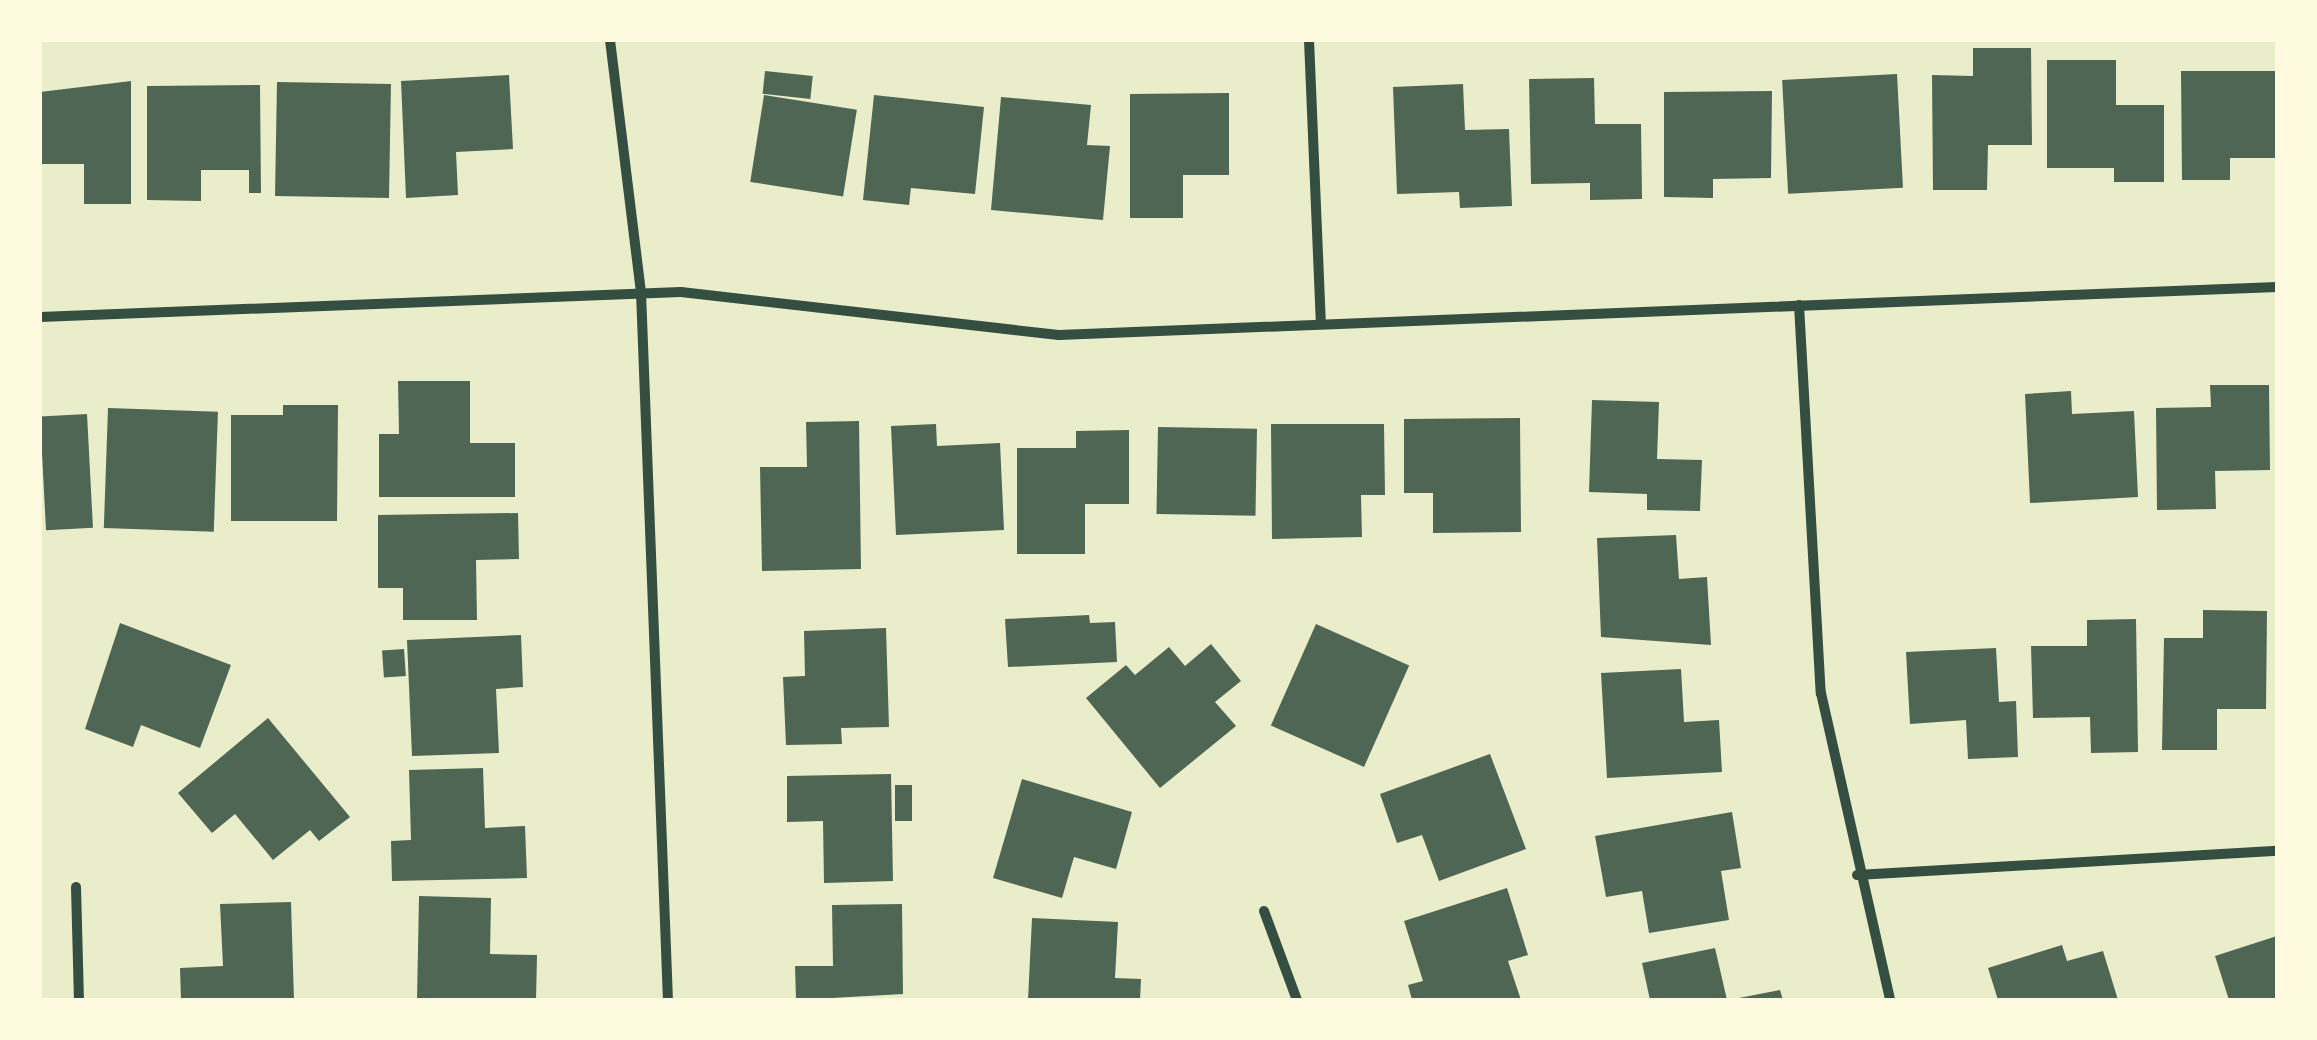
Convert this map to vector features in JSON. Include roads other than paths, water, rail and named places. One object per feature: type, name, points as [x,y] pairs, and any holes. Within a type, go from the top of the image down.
[{"type":"street","points":[[610,40],[641,292],[668,1000]]},
{"type":"street","points":[[1309,40],[1321,324]]},
{"type":"street","points":[[40,317],[641,292],[1059,335],[2277,286]]},
{"type":"street","points":[[1799,305],[1822,693],[1857,876],[1890,1000]]},
{"type":"street","points":[[1857,876],[2198,862],[2277,850]]},
{"type":"street","points":[[76,886],[80,1000]]},
{"type":"street","points":[[1264,912],[1297,1000]]}]
